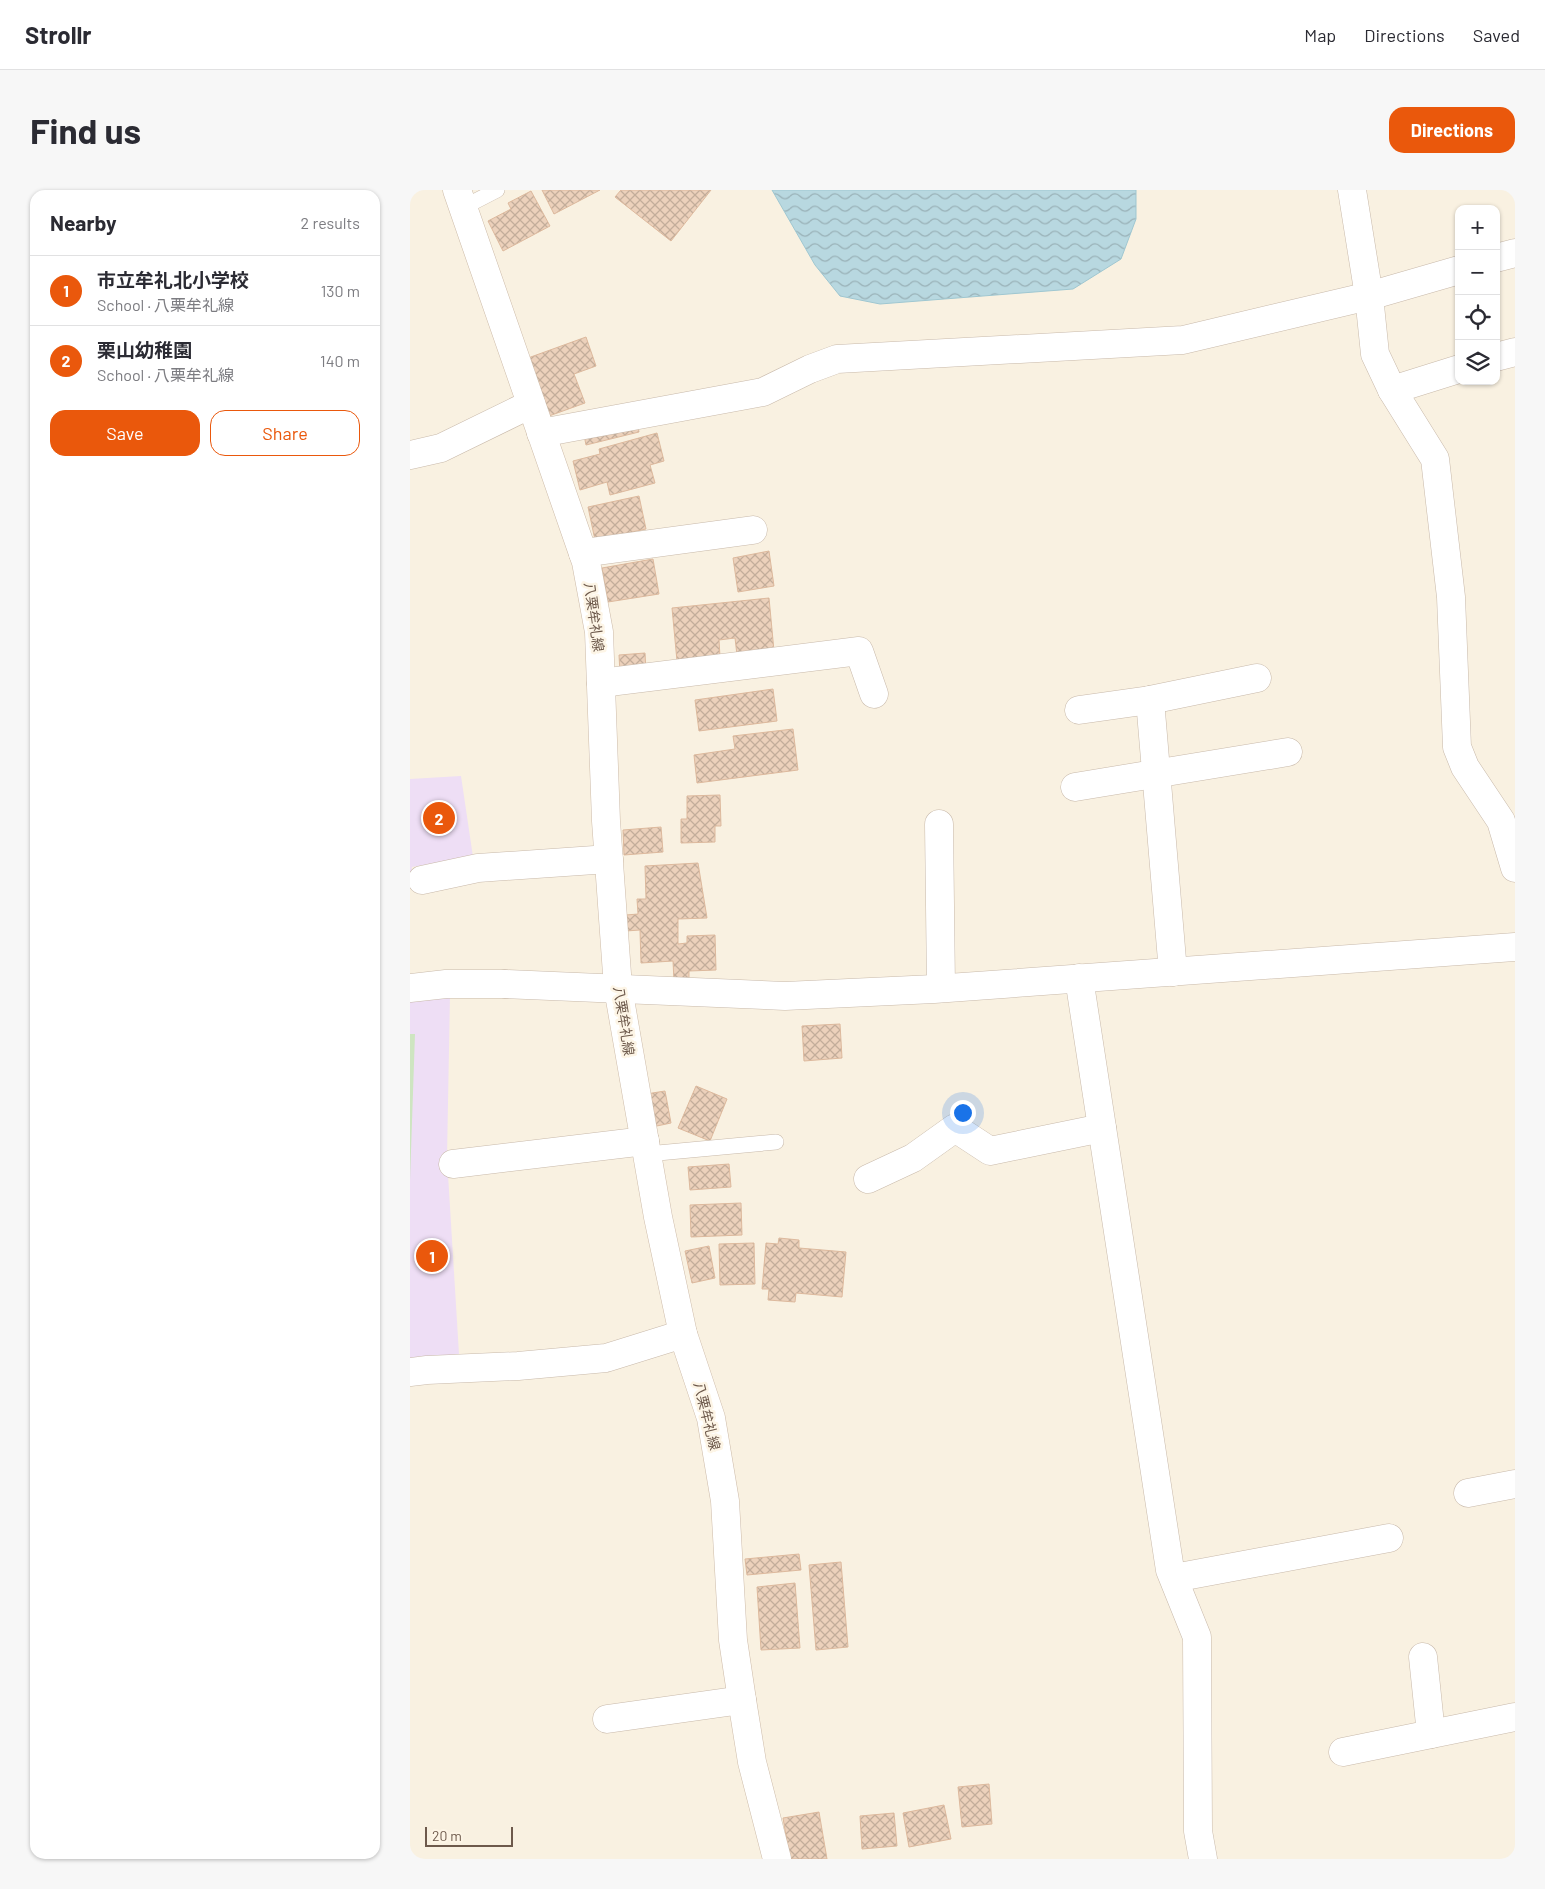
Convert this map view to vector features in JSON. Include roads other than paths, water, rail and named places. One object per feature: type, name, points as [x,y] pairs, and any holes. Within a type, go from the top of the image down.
[{"type":"street","points":[[1352,190],[1369,296],[1375,354],[1392,390],[1435,459],[1451,597],[1457,747],[1465,767],[1501,820],[1515,868]]},
{"type":"street","name":"八栗牟礼線","points":[[460,199],[583,553],[599,632],[609,859],[618,988],[658,1217],[683,1334],[711,1418],[725,1501],[733,1640],[752,1762],[777,1859]]},
{"type":"street","points":[[1500,257],[1515,253]]},
{"type":"street","points":[[541,432],[763,392],[810,369],[837,359],[1183,340],[1369,296],[1455,271]]},
{"type":"street","points":[[1500,357],[1515,352]]},
{"type":"street","points":[[1392,390],[1455,370]]},
{"type":"street","points":[[410,455],[440,448],[531,404]]},
{"type":"street","points":[[583,553],[752,530]]},
{"type":"street","points":[[601,683],[859,651],[874,694]]},
{"type":"street","points":[[1079,710],[1150,700],[1257,678]]},
{"type":"street","points":[[1150,700],[1173,972]]},
{"type":"street","points":[[1075,788],[1288,752]]},
{"type":"street","points":[[939,824],[941,988]]},
{"type":"street","points":[[422,880],[478,868],[609,859]]},
{"type":"street","points":[[410,988],[446,984],[505,984],[785,996],[941,988],[1515,947]]},
{"type":"street","points":[[1079,978],[1170,1570],[1197,1637],[1198,1831],[1203,1859]]},
{"type":"street","points":[[868,1179],[913,1158],[955,1128],[990,1151],[1102,1128]]},
{"type":"street","points":[[453,1164],[646,1148]]},
{"type":"street","points":[[410,1372],[606,1358],[683,1334]]},
{"type":"street","points":[[1468,1493],[1515,1484]]},
{"type":"street","points":[[1174,1578],[1389,1538]]},
{"type":"street","points":[[1423,1657],[1431,1734]]},
{"type":"street","points":[[607,1719],[742,1700]]},
{"type":"street","points":[[1343,1752],[1515,1717]]},
{"type":"lane","points":[[460,199],[497,190]]},
{"type":"lane","points":[[646,1148],[776,1142]]},
{"type":"water","points":[[772,190],[1136,190],[1136,219],[1121,259],[1073,289],[880,304],[840,296],[815,265]]},
{"type":"place","name":"栗山幼稚園","points":[[439,818]]},
{"type":"place","name":"市立牟礼北小学校","points":[[432,1256]]}]
